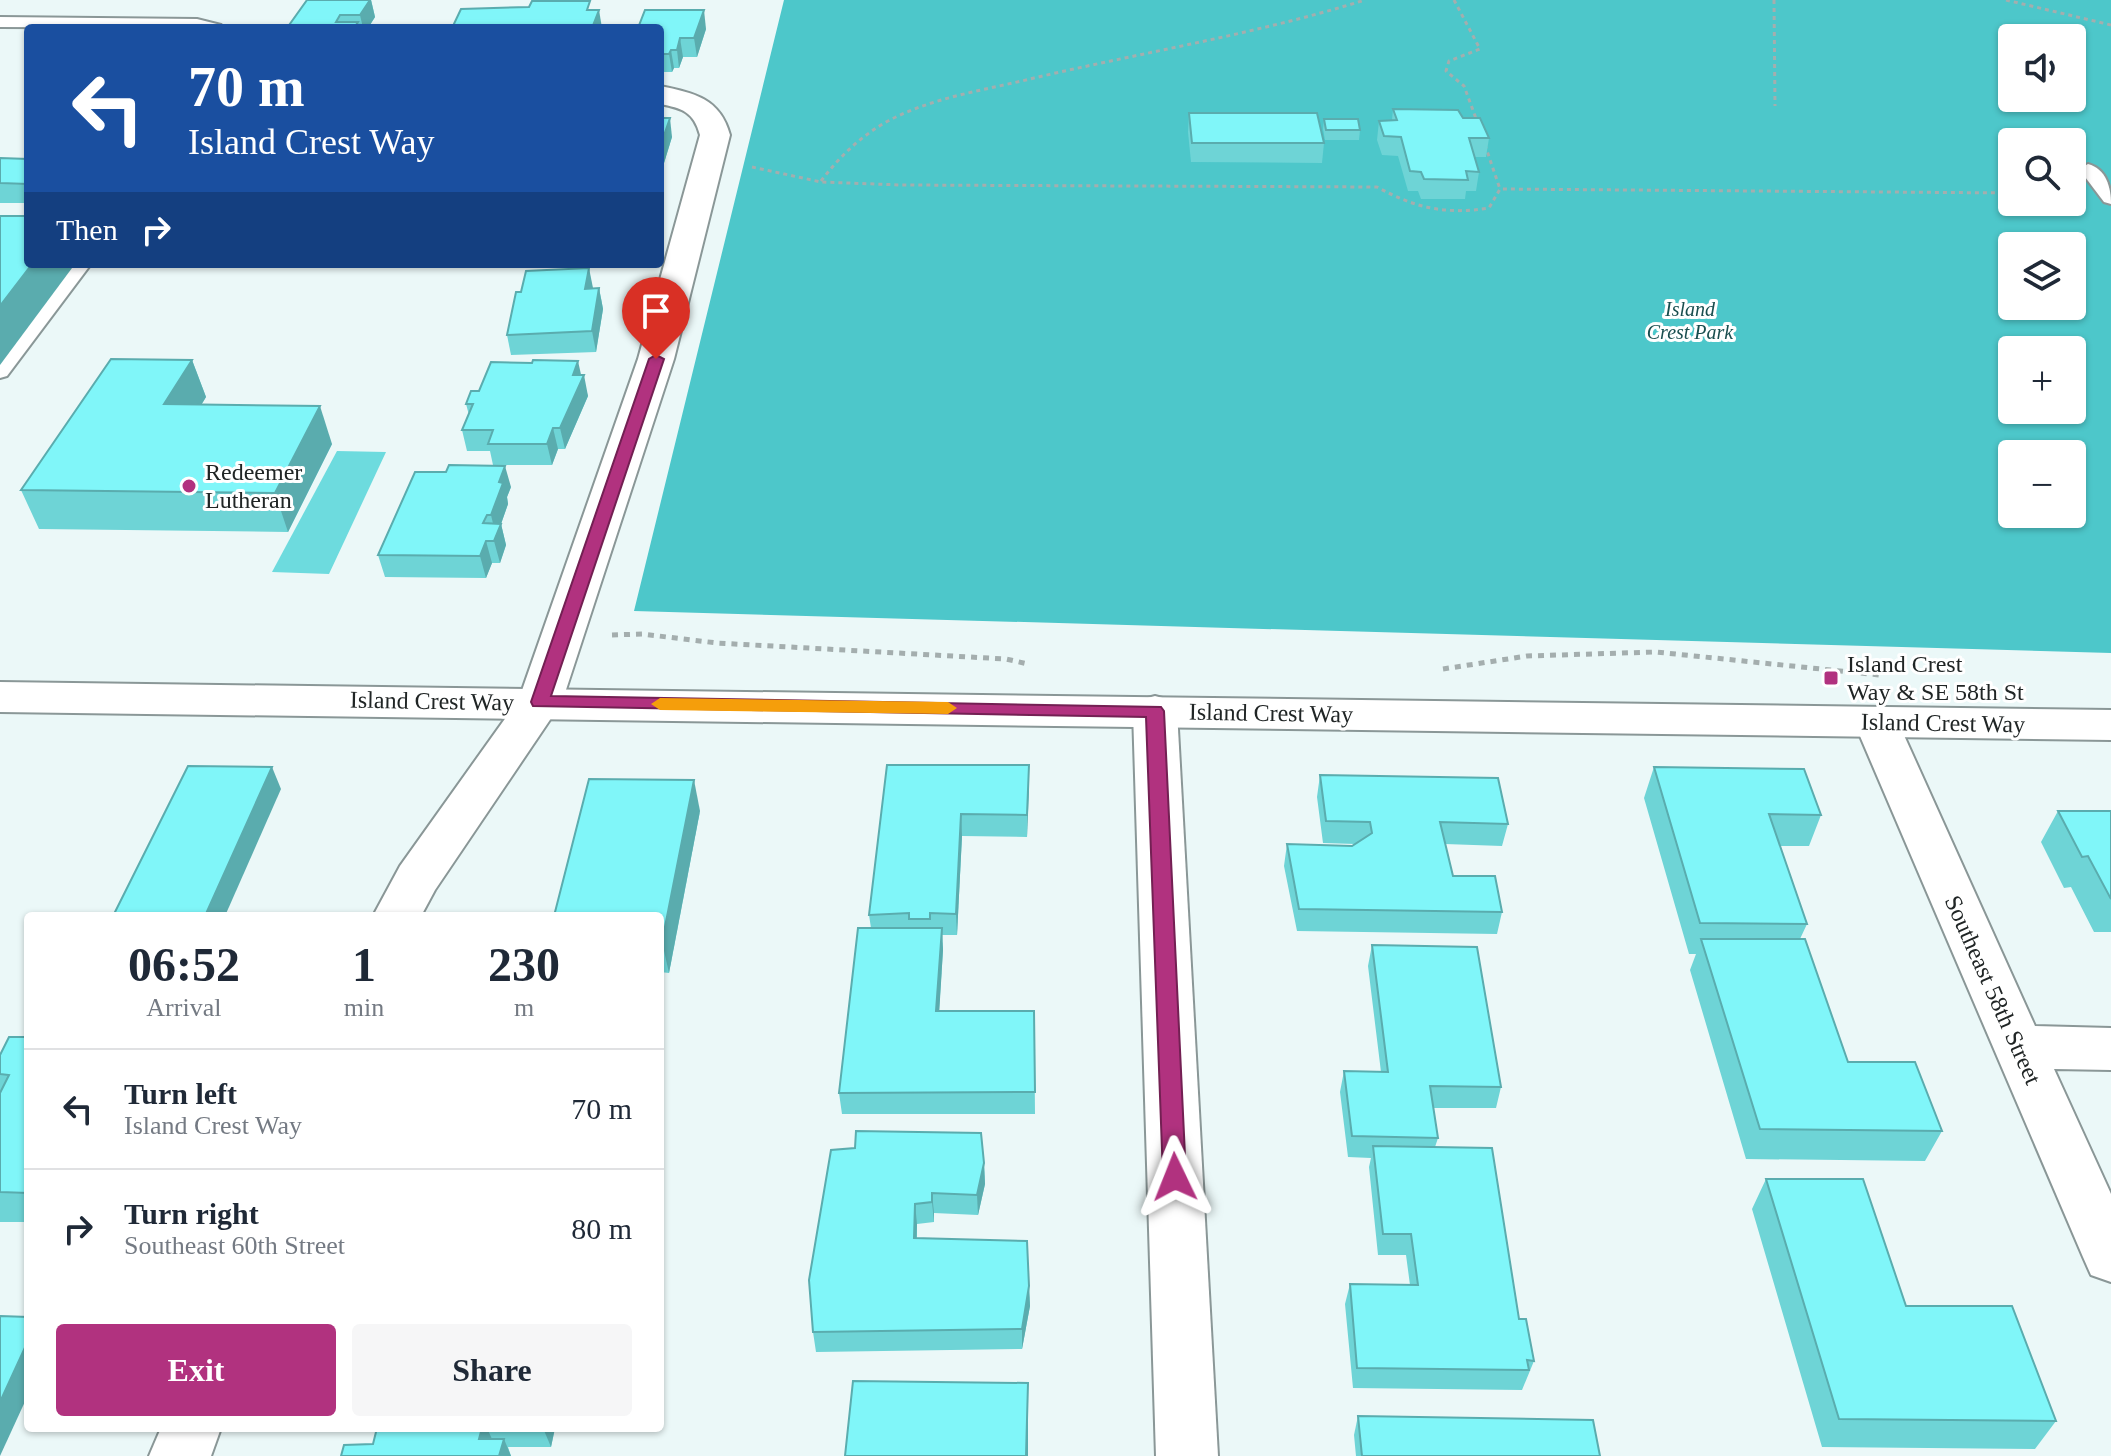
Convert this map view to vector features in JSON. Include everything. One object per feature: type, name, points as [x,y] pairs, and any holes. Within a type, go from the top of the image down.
[{"type":"street","points":[[399,912],[417,879],[540,702],[656,359],[715,135],[712,117],[693,104],[664,96]]},
{"type":"street","name":"Island Crest Way","points":[[0,697],[1155,711],[1879,698],[2111,725]]},
{"type":"street","name":"Southeast 58th Street","points":[[1879,698],[2019,1047],[2111,1257]]},
{"type":"street","points":[[1155,711],[1187,1456]]},
{"type":"street","points":[[2019,1047],[2111,1049]]},
{"type":"street","points":[[180,1456],[189,1432]]},
{"type":"lane","points":[[0,22],[197,24]]},
{"type":"lane","points":[[2088,169],[2111,198]]},
{"type":"lane","points":[[0,372],[78,268]]},
{"type":"path","points":[[821,182],[844,151],[890,119],[1031,79],[1309,19],[1365,0]]},
{"type":"path","points":[[1454,0],[1480,49],[1449,61],[1446,71],[1464,86],[1479,125]]},
{"type":"path","points":[[1774,0],[1775,106]]},
{"type":"path","points":[[2006,0],[2111,25]]},
{"type":"path","points":[[710,162],[821,182],[1377,187],[1412,207],[1458,215],[1489,208],[1500,189],[1483,138]]},
{"type":"path","points":[[1500,189],[1998,193]]},
{"type":"path","points":[[563,636],[642,634],[717,643],[1006,659],[1037,666]]},
{"type":"path","points":[[1438,670],[1527,656],[1656,652],[1879,698]]},
{"type":"shaded area","points":[[337,451],[386,452],[329,574],[272,572]]},
{"type":"green space","name":"Island Crest Park","points":[[784,0],[2111,0],[2111,653],[634,611]]},
{"type":"building","points":[[307,0],[370,0],[360,15],[340,15],[336,22],[358,22],[357,24],[290,24]]},
{"type":"building","points":[[532,1],[590,1],[587,10],[599,10],[594,24],[454,24],[461,9],[529,7]]},
{"type":"building","points":[[645,10],[704,10],[694,38],[680,38],[677,50],[671,50],[669,54],[664,54],[664,24],[640,24]]},
{"type":"building","points":[[1393,109],[1458,110],[1463,118],[1480,118],[1489,138],[1469,138],[1479,172],[1466,171],[1468,180],[1424,179],[1421,172],[1410,171],[1401,137],[1384,136],[1379,121],[1397,120]]},
{"type":"building","points":[[1189,113],[1317,113],[1324,143],[1192,143]]},
{"type":"building","points":[[664,118],[670,118],[664,135]]},
{"type":"building","points":[[1324,119],[1358,119],[1360,130],[1326,130]]},
{"type":"building","points":[[0,158],[24,159],[24,184],[0,183]]},
{"type":"building","points":[[0,216],[24,216],[24,268],[29,268],[0,306]]},
{"type":"building","points":[[589,268],[585,289],[599,288],[592,331],[507,335],[516,292],[521,292],[526,271]]},
{"type":"building","points":[[111,359],[192,360],[164,404],[320,406],[275,493],[21,490]]},
{"type":"building","points":[[533,360],[578,361],[573,375],[584,375],[560,428],[553,428],[547,444],[488,444],[493,430],[462,430],[473,404],[466,404],[471,391],[479,391],[491,362],[532,363]]},
{"type":"building","points":[[449,465],[505,466],[499,482],[503,483],[491,515],[487,515],[483,523],[501,524],[494,541],[486,541],[480,556],[378,555],[415,472],[446,472]]},
{"type":"building","points":[[887,765],[1029,765],[1027,815],[961,814],[956,914],[930,913],[930,919],[909,919],[909,913],[869,915]]},
{"type":"building","points":[[188,766],[272,767],[207,912],[115,912]]},
{"type":"building","points":[[1654,767],[1804,769],[1821,815],[1769,814],[1807,924],[1700,923]]},
{"type":"building","points":[[1320,775],[1498,778],[1508,824],[1440,822],[1453,876],[1495,876],[1502,912],[1299,909],[1287,844],[1352,846],[1372,833],[1370,822],[1326,821]]},
{"type":"building","points":[[589,779],[694,780],[664,932],[664,912],[555,912]]},
{"type":"building","points":[[2058,811],[2111,811],[2111,899],[2088,856],[2082,857]]},
{"type":"building","points":[[858,928],[942,928],[936,1011],[1034,1011],[1035,1092],[839,1093]]},
{"type":"building","points":[[1701,939],[1805,939],[1848,1062],[1915,1062],[1942,1131],[1760,1129]]},
{"type":"building","points":[[1372,945],[1477,947],[1501,1087],[1430,1086],[1438,1138],[1352,1136],[1344,1071],[1388,1072]]},
{"type":"building","points":[[9,1037],[24,1037],[24,1193],[0,1192],[0,1093],[9,1075],[0,1074],[0,1055]]},
{"type":"building","points":[[856,1131],[981,1133],[984,1163],[977,1195],[932,1193],[932,1202],[915,1204],[914,1238],[1027,1241],[1029,1286],[1022,1329],[813,1332],[809,1280],[831,1150],[855,1148]]},
{"type":"building","points":[[1373,1146],[1492,1148],[1519,1319],[1526,1319],[1534,1361],[1527,1360],[1529,1370],[1357,1368],[1350,1284],[1418,1285],[1411,1234],[1383,1234]]},
{"type":"building","points":[[1766,1179],[1863,1179],[1906,1306],[2012,1306],[2056,1421],[1839,1419]]},
{"type":"building","points":[[0,1316],[24,1317],[24,1350],[0,1402]]},
{"type":"building","points":[[853,1381],[1028,1383],[1026,1456],[845,1456]]},
{"type":"building","points":[[1358,1416],[1593,1420],[1600,1456],[1362,1456]]},
{"type":"building","points":[[376,1432],[481,1432],[479,1439],[504,1439],[499,1456],[341,1456],[344,1445],[373,1444]]},
{"type":"slow traffic","points":[[660,704],[948,708]]},
{"type":"place","name":"Redeemer Lutheran","points":[[189,486]]},
{"type":"place","name":"Island Crest Way & SE 58th St","points":[[1831,678]]},
{"type":"route","points":[[656,359],[540,702],[1155,711],[1175,1177]]}]
